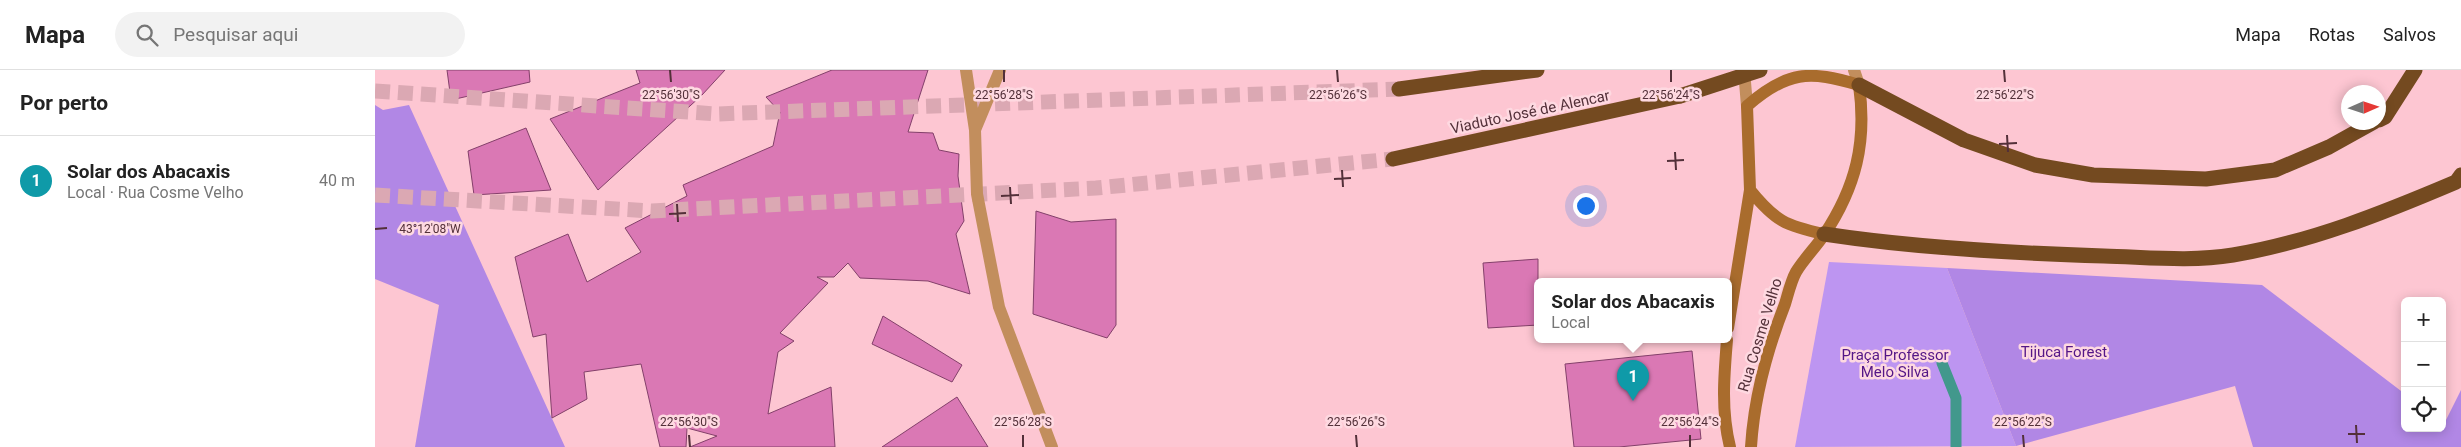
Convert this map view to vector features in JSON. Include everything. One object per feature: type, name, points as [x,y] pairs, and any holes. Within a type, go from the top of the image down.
[{"type":"highway","points":[[1399,89],[1537,70]]},
{"type":"highway","name":"Viaduto José de Alencar","points":[[1393,159],[1680,96],[1760,70]]},
{"type":"highway","points":[[2386,115],[2415,70]]},
{"type":"highway","points":[[1859,85],[1963,140],[2035,165],[2093,175],[2206,179],[2275,170],[2329,147],[2360,130]]},
{"type":"highway","points":[[1824,234],[1870,241],[2049,254],[2179,258],[2231,255],[2298,241],[2365,220],[2455,182],[2461,175]]},
{"type":"main road","points":[[1732,303],[1750,190],[1747,106],[1768,88],[1788,78],[1809,73],[1833,75],[1859,85]]},
{"type":"main road","name":"Rua Cosme Velho","points":[[1751,447],[1753,411],[1774,332],[1796,272],[1824,234],[1844,199],[1858,164],[1862,112],[1859,85]]},
{"type":"main road","points":[[1750,190],[1767,211],[1780,221],[1796,228],[1824,234]]},
{"type":"main road","name":"Rua Cosme Velho","points":[[1727,343],[1723,390],[1725,426],[1729,447]]},
{"type":"street","points":[[966,70],[975,130],[977,194],[999,307],[1052,447]]},
{"type":"street","points":[[975,130],[1000,70]]},
{"type":"street","points":[[1744,70],[1747,106]]},
{"type":"street","name":"Rua Cosme Velho","points":[[1854,70],[1859,85]]},
{"type":"green space","points":[[375,105],[383,110],[409,105],[565,447],[415,447],[439,305],[375,279]]},
{"type":"green space","name":"Praça Professor Melo Silva","points":[[1829,262],[1947,268],[2016,446],[1795,447]]},
{"type":"green space","name":"Tijuca Forest","points":[[1947,268],[2262,285],[2401,391],[2401,432],[2446,432],[2446,420],[2461,390],[2461,447],[2253,447],[2235,386],[2016,446]]},
{"type":"building","points":[[447,70],[529,70],[530,82],[451,100]]},
{"type":"building","points":[[636,70],[725,70],[702,95],[598,190],[550,119],[640,83]]},
{"type":"building","points":[[832,70],[928,70],[908,132],[933,133],[939,150],[959,154],[958,176],[964,221],[956,234],[970,294],[928,281],[860,278],[848,263],[834,277],[817,277],[828,283],[780,333],[794,341],[778,352],[768,414],[831,387],[835,447],[690,447],[717,436],[687,428],[686,447],[660,447],[641,364],[584,372],[587,399],[552,418],[546,334],[533,337],[515,257],[568,234],[587,282],[641,252],[625,228],[687,196],[683,185],[773,146],[780,112],[766,97]]},
{"type":"building","points":[[526,128],[551,190],[474,195],[468,151]]},
{"type":"building","points":[[1036,211],[1071,222],[1116,219],[1116,325],[1107,338],[1033,314]]},
{"type":"building","points":[[1538,259],[1538,278],[1534,278],[1534,325],[1488,328],[1483,263]]},
{"type":"building","points":[[883,316],[962,365],[952,382],[872,344]]},
{"type":"building","points":[[1692,351],[1701,439],[1619,447],[1574,447],[1565,364]]},
{"type":"building","points":[[957,397],[988,447],[882,447]]},
{"type":"waterway","points":[[1942,363],[1956,398],[1956,447]]},
{"type":"tunnel","points":[[375,91],[717,114],[1399,89]]},
{"type":"tunnel","points":[[375,195],[652,211],[1096,188],[1393,159]]},
{"type":"place","name":"Solar dos Abacaxis","points":[[1633,401]]}]
